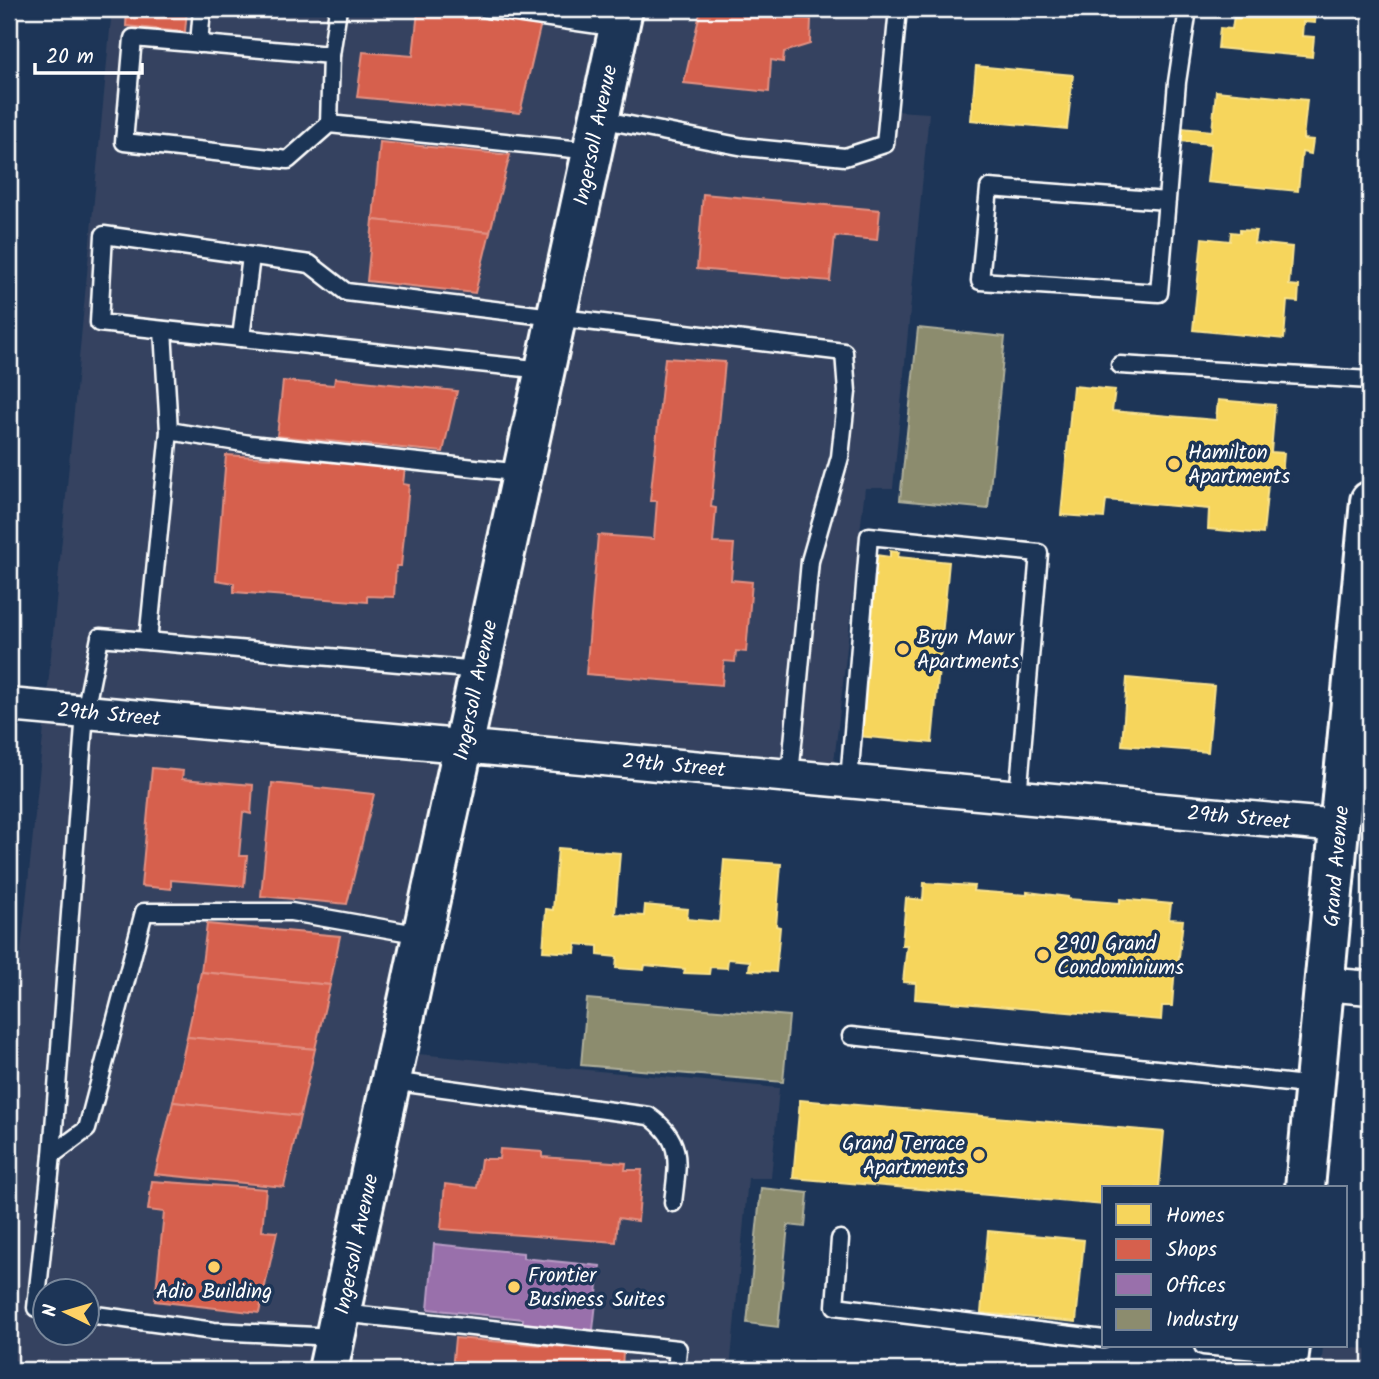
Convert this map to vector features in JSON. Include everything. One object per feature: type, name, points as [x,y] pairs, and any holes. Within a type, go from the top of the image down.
[{"type":"main road","name":"Ingersoll Avenue","points":[[335,1340],[621,18]]},
{"type":"main road","name":"Grand Avenue","points":[[1305,1186],[1339,826],[1367,575],[1370,502]]},
{"type":"street","name":"29th Street","points":[[9,705],[1339,826]]},
{"type":"street","points":[[1324,984],[1370,988]]},
{"type":"lane","points":[[199,44],[202,9]]},
{"type":"lane","points":[[329,124],[331,55],[338,9]]},
{"type":"lane","points":[[487,9],[621,18]]},
{"type":"lane","points":[[331,55],[133,38],[124,142],[288,160],[329,124],[595,135],[845,157],[885,145],[898,9]]},
{"type":"lane","points":[[1167,201],[989,188],[980,281],[1159,293],[1167,201],[1177,82],[1188,9]]},
{"type":"lane","points":[[544,370],[99,323],[104,235],[310,264],[346,292],[844,352],[847,393],[841,457],[810,561],[790,776]]},
{"type":"lane","points":[[241,338],[251,256]]},
{"type":"lane","points":[[148,641],[169,431],[163,330]]},
{"type":"lane","points":[[1120,365],[1370,380]]},
{"type":"lane","points":[[169,431],[250,444],[522,473]]},
{"type":"lane","points":[[849,781],[869,536],[986,546],[1039,553],[1018,797]]},
{"type":"lane","points":[[39,1278],[52,1155],[85,712],[100,637],[479,670]]},
{"type":"lane","points":[[52,1155],[87,1129],[144,912],[291,912],[422,935]]},
{"type":"lane","points":[[851,1036],[1315,1086]]},
{"type":"lane","points":[[391,1081],[649,1116],[664,1126],[678,1153],[673,1203]]},
{"type":"lane","points":[[840,1239],[835,1306],[1102,1339]]},
{"type":"lane","points":[[102,1316],[214,1331],[335,1340],[678,1349],[676,1370]]},
{"type":"lane","points":[[1219,1348],[1289,1357]]},
{"type":"shaded area","points":[[112,9],[889,9],[879,110],[929,113],[893,488],[865,488],[832,780],[463,746],[397,1052],[779,1088],[771,1178],[748,1178],[730,1370],[9,1370],[9,1067]]},
{"type":"shaded area","points":[[1323,1348],[1370,1349],[1370,1370],[1321,1370]]},
{"type":"building: Homes","points":[[1222,9],[1316,9],[1315,23],[1303,22],[1302,36],[1314,37],[1312,57],[1218,48],[1220,28],[1232,29],[1234,15],[1221,14]]},
{"type":"building: Homes","points":[[976,66],[1073,75],[1067,129],[971,120]]},
{"type":"building: Homes","points":[[1216,91],[1307,100],[1303,139],[1313,140],[1311,154],[1302,152],[1298,191],[1207,182],[1211,144],[1180,141],[1182,128],[1212,131]]},
{"type":"building: Homes","points":[[1240,230],[1256,231],[1254,243],[1292,247],[1289,285],[1299,286],[1298,302],[1287,301],[1284,339],[1193,330],[1202,238],[1230,241],[1231,232],[1240,233]]},
{"type":"building: Homes","name":"Hamilton Apartments","points":[[1073,386],[1115,390],[1112,411],[1216,420],[1218,400],[1275,405],[1271,452],[1284,453],[1282,476],[1269,474],[1263,534],[1208,529],[1209,509],[1106,500],[1104,518],[1061,515]]},
{"type":"building: Homes","name":"Bryn Mawr Apartments","points":[[890,551],[899,552],[898,557],[949,562],[932,743],[858,736],[875,555],[890,557]]},
{"type":"building: Homes","points":[[1127,678],[1214,686],[1208,752],[1122,745]]},
{"type":"building: Homes","points":[[558,848],[620,853],[615,914],[644,916],[645,905],[688,909],[687,919],[719,922],[724,860],[781,864],[776,926],[780,927],[776,972],[749,970],[750,961],[728,959],[727,968],[710,967],[709,974],[684,973],[685,969],[645,965],[644,970],[616,968],[617,957],[598,955],[598,946],[576,944],[575,953],[543,951],[546,909],[553,910]]},
{"type":"building: Homes","name":"2901 Grand Condominiums","points":[[924,883],[974,886],[973,891],[1027,895],[1027,892],[1068,899],[1120,903],[1120,899],[1171,904],[1169,919],[1183,920],[1172,1006],[1162,1006],[1161,1020],[915,999],[916,983],[903,982],[907,945],[902,945],[906,898],[923,900]]},
{"type":"building: Homes","name":"Grand Terrace Apartments","points":[[800,1100],[1164,1132],[1159,1186],[1102,1186],[1102,1205],[793,1178]]},
{"type":"building: Homes","points":[[988,1231],[1084,1240],[1076,1322],[981,1313]]},
{"type":"building: Shops","points":[[127,9],[187,9],[185,32],[126,26]]},
{"type":"building: Shops","points":[[701,9],[811,19],[810,44],[784,52],[783,62],[771,60],[769,92],[684,83]]},
{"type":"building: Shops","points":[[780,9],[854,9],[853,16]]},
{"type":"building: Shops","points":[[418,11],[541,23],[520,113],[357,97],[363,52],[413,56]]},
{"type":"building: Shops","points":[[380,142],[510,155],[490,232],[373,220]]},
{"type":"building: Shops","points":[[703,194],[880,210],[877,240],[835,236],[830,281],[697,269]]},
{"type":"building: Shops","points":[[373,220],[490,232],[475,293],[367,281]]},
{"type":"building: Shops","points":[[665,358],[725,362],[711,507],[716,508],[713,543],[734,544],[731,580],[752,582],[746,652],[736,651],[735,662],[724,661],[722,685],[586,674],[598,535],[654,539],[657,501],[650,501]]},
{"type":"building: Shops","points":[[335,378],[457,391],[443,452],[277,436],[283,381],[334,385]]},
{"type":"building: Shops","points":[[226,455],[405,467],[403,484],[409,485],[401,566],[396,566],[394,597],[367,596],[367,602],[234,592],[234,583],[216,580]]},
{"type":"building: Shops","points":[[152,768],[183,771],[182,779],[253,785],[251,814],[243,812],[239,856],[247,856],[244,886],[171,880],[171,889],[141,886]]},
{"type":"building: Shops","points":[[272,783],[374,794],[347,904],[261,896]]},
{"type":"building: Shops","points":[[207,924],[340,936],[330,985],[201,972]]},
{"type":"building: Shops","points":[[201,972],[330,985],[315,1049],[187,1037]]},
{"type":"building: Shops","points":[[187,1037],[315,1049],[300,1116],[173,1102]]},
{"type":"building: Shops","points":[[173,1102],[300,1116],[284,1187],[155,1174]]},
{"type":"building: Shops","points":[[500,1149],[542,1152],[542,1157],[626,1163],[625,1170],[642,1170],[638,1221],[618,1218],[616,1242],[441,1229],[445,1184],[477,1188],[481,1159],[499,1159]]},
{"type":"building: Shops","name":"Adio Building","points":[[152,1181],[266,1189],[262,1231],[277,1232],[259,1313],[155,1301],[164,1212],[148,1210]]},
{"type":"building: Shops","points":[[455,1338],[623,1352],[622,1370],[452,1370]]},
{"type":"building: Offices","name":"Frontier Business Suites","points":[[434,1244],[523,1253],[523,1258],[600,1266],[593,1330],[428,1309]]},
{"type":"building: Industry","points":[[918,328],[1005,337],[988,509],[900,500]]},
{"type":"building: Industry","points":[[587,999],[789,1016],[783,1082],[581,1065]]},
{"type":"building: Industry","points":[[761,1188],[808,1193],[805,1227],[788,1225],[778,1327],[747,1323]]},
{"type":"place","name":"Hamilton Apartments","points":[[1174,464]]},
{"type":"place","name":"Bryn Mawr Apartments","points":[[903,649]]},
{"type":"place","name":"2901 Grand Condominiums","points":[[1043,955]]},
{"type":"place","name":"Grand Terrace Apartments","points":[[979,1155]]},
{"type":"place","name":"Adio Building","points":[[214,1267]]},
{"type":"place","name":"Frontier Business Suites","points":[[514,1287]]}]
